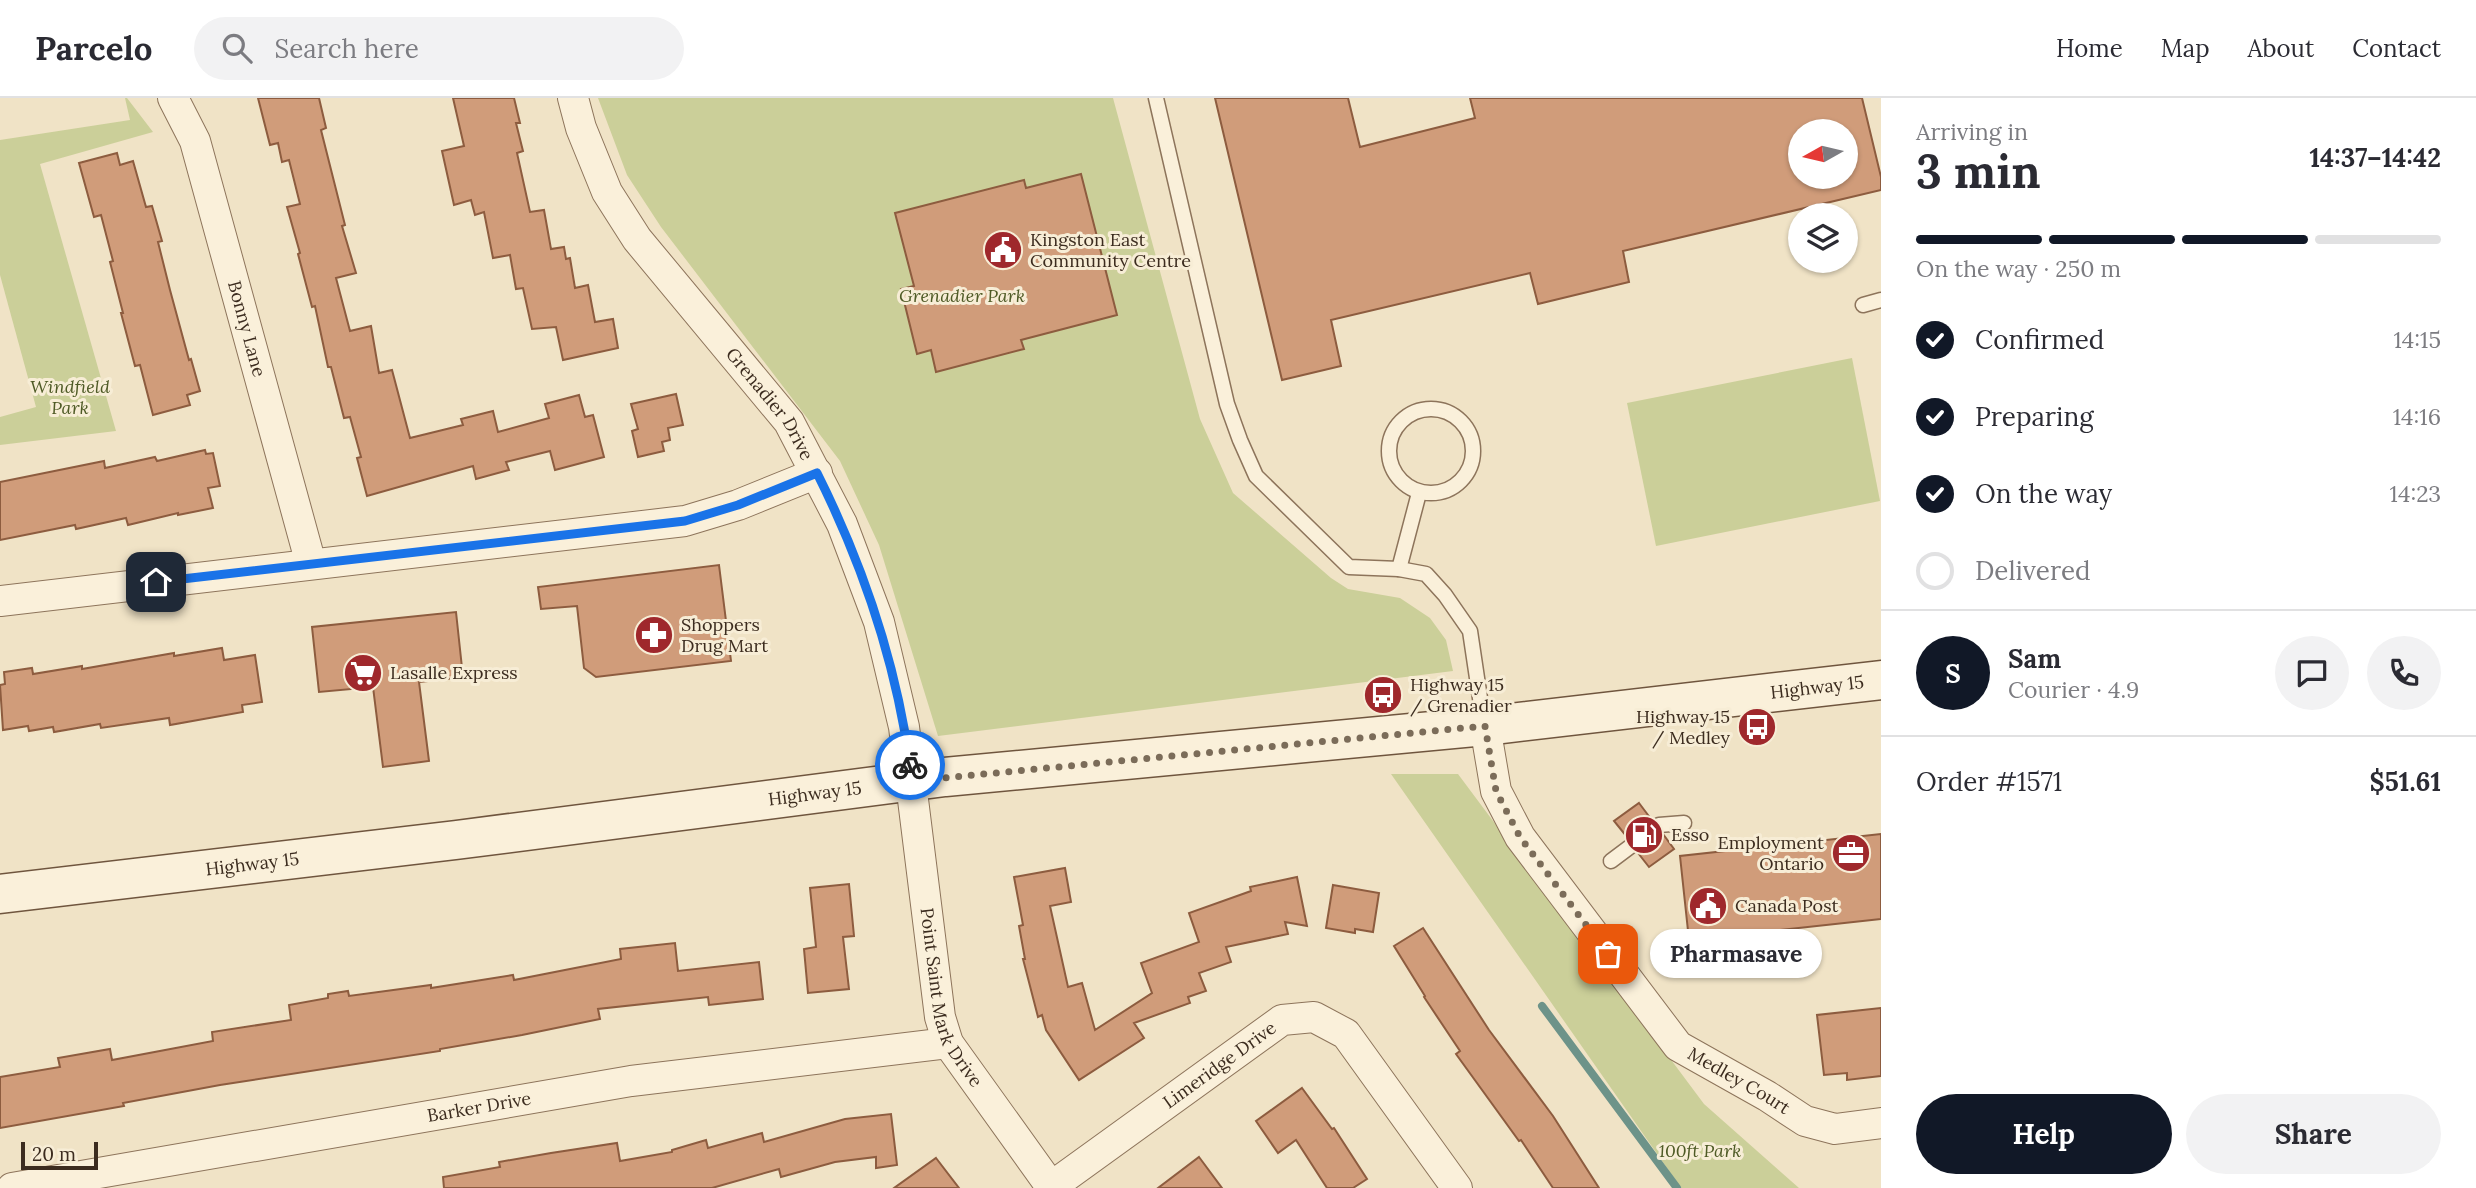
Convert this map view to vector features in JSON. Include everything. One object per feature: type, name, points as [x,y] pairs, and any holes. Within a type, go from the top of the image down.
[{"type":"main road","name":"Highway 15","points":[[0,894],[912,781],[1485,726],[1881,680]]},
{"type":"street","name":"Bonny Lane","points":[[173,98],[195,141],[311,564]]},
{"type":"street","name":"Grenadier Drive","points":[[573,98],[581,128],[607,192],[637,239],[789,422],[817,473],[842,524],[879,622],[904,727],[912,781]]},
{"type":"street","points":[[0,601],[685,521],[738,505],[817,473]]},
{"type":"street","name":"Medley Court","points":[[1485,726],[1496,791],[1520,837],[1678,1046],[1805,1121],[1835,1129],[1881,1123]]},
{"type":"street","name":"Point Saint Mark Drive","points":[[912,781],[940,1017],[948,1043],[1051,1188]]},
{"type":"street","name":"Limeridge Drive","points":[[1051,1188],[1282,1020],[1314,1017],[1346,1034],[1457,1188]]},
{"type":"street","name":"Barker Drive","points":[[12,1188],[631,1081],[948,1043]]},
{"type":"lane","points":[[1156,98],[1227,404],[1256,476],[1349,566],[1399,569],[1426,574],[1445,595],[1470,631],[1485,726]]},
{"type":"lane","points":[[1863,305],[1881,300]]},
{"type":"lane","points":[[1432,408],[1447,411],[1459,419],[1468,430],[1474,458],[1469,472],[1460,483],[1448,491],[1419,493],[1398,478],[1389,454],[1390,442],[1395,428],[1412,414],[1432,408]]},
{"type":"lane","points":[[1399,569],[1419,493]]},
{"type":"lane","points":[[1611,861],[1659,825],[1684,822]]},
{"type":"green space","name":"Windfield Park","points":[[125,98],[153,132],[40,164],[116,431],[0,445],[0,417],[36,407],[0,275],[0,140],[130,120]]},
{"type":"green space","name":"Grenadier Park","points":[[598,98],[1113,98],[1200,419],[1233,493],[1331,578],[1348,589],[1400,598],[1430,618],[1446,640],[1453,671],[938,736],[879,545],[840,461],[661,227],[627,175]]},
{"type":"green space","points":[[1852,358],[1880,501],[1656,546],[1627,403]]},
{"type":"green space","name":"100ft Park","points":[[1391,774],[1458,774],[1704,1104],[1799,1188],[1681,1188]]},
{"type":"building","points":[[258,98],[319,98],[326,128],[321,130],[345,225],[342,226],[356,273],[336,278],[350,331],[371,326],[379,373],[392,370],[410,438],[463,425],[461,419],[493,411],[498,432],[549,418],[545,404],[579,395],[585,417],[593,415],[604,457],[555,470],[550,451],[506,462],[509,470],[476,479],[473,466],[367,496],[357,458],[361,457],[350,417],[344,418],[331,367],[328,367],[315,306],[312,307],[287,207],[300,204],[289,160],[282,162],[278,143],[270,145]]},
{"type":"building","points":[[453,98],[514,98],[520,123],[516,123],[523,151],[517,153],[530,212],[544,210],[551,249],[564,247],[566,259],[570,258],[575,288],[588,285],[595,322],[613,319],[618,348],[563,360],[556,327],[532,329],[523,288],[516,289],[510,255],[493,258],[484,212],[475,215],[471,200],[454,205],[442,151],[464,146]]},
{"type":"building","points":[[1215,98],[1348,98],[1360,147],[1475,118],[1470,98],[1862,98],[1881,177],[1881,190],[1826,203],[1788,203],[1788,212],[1623,251],[1629,282],[1538,304],[1530,273],[1331,320],[1341,366],[1282,380]]},
{"type":"building","points":[[117,153],[120,165],[133,161],[146,207],[152,206],[162,241],[158,242],[170,290],[200,391],[187,395],[190,405],[153,415],[140,365],[135,366],[121,313],[110,262],[113,261],[101,215],[94,217],[79,163]]},
{"type":"building","name":"Kingston East Community Centre","points":[[1081,174],[1117,315],[1021,340],[1024,349],[936,372],[931,350],[917,354],[901,289],[914,286],[895,213],[1024,180],[1026,188]]},
{"type":"building","points":[[676,394],[683,425],[668,428],[670,440],[662,442],[664,451],[638,457],[632,431],[638,429],[631,404]]},
{"type":"building","points":[[205,450],[206,454],[213,453],[220,486],[208,488],[213,508],[128,525],[126,518],[76,529],[75,525],[0,540],[0,482],[104,461],[105,468],[155,457],[157,461]]},
{"type":"building","name":"Shoppers Drug Mart","points":[[719,565],[731,661],[596,677],[584,668],[577,606],[541,609],[538,587]]},
{"type":"building","points":[[456,612],[463,677],[419,682],[429,761],[383,767],[373,687],[319,692],[312,627]]},
{"type":"building","points":[[222,648],[224,660],[255,655],[262,702],[242,705],[243,712],[170,725],[169,718],[101,728],[100,724],[54,732],[53,727],[29,731],[28,726],[3,730],[0,685],[5,684],[4,672],[32,668],[33,674],[82,666],[82,669],[174,653],[174,656]]},
{"type":"building","points":[[1639,803],[1651,819],[1627,837],[1614,821]]},
{"type":"building","points":[[1663,834],[1674,849],[1649,867],[1638,853]]},
{"type":"building","points":[[1881,834],[1881,919],[1689,940],[1680,856]]},
{"type":"building","points":[[1065,868],[1071,902],[1050,906],[1068,987],[1082,983],[1095,1030],[1152,993],[1141,963],[1199,942],[1189,913],[1251,891],[1250,887],[1297,877],[1307,926],[1285,922],[1288,934],[1226,947],[1231,962],[1199,973],[1206,991],[1188,997],[1190,1003],[1134,1023],[1144,1038],[1079,1080],[1046,1030],[1042,1015],[1038,1017],[1023,959],[1019,926],[1023,925],[1014,877]]},
{"type":"building","points":[[849,884],[854,936],[843,937],[849,989],[808,993],[804,949],[816,947],[810,888]]},
{"type":"building","points":[[1333,885],[1379,893],[1373,932],[1355,929],[1355,933],[1326,928]]},
{"type":"building","points":[[1423,928],[1489,1030],[1553,1116],[1599,1188],[1553,1188],[1521,1140],[1519,1141],[1456,1054],[1460,1051],[1394,946]]},
{"type":"building","points":[[675,943],[678,971],[759,962],[763,999],[709,1005],[708,997],[598,1009],[600,1019],[522,1035],[440,1051],[220,1085],[123,1103],[124,1106],[0,1128],[0,1077],[60,1067],[58,1058],[110,1049],[112,1060],[213,1041],[212,1032],[291,1020],[289,1005],[328,998],[328,994],[348,991],[349,996],[431,985],[431,988],[513,975],[514,980],[621,959],[620,949]]},
{"type":"building","points":[[1881,1008],[1881,1076],[1847,1080],[1847,1073],[1824,1075],[1817,1015]]},
{"type":"building","points":[[1302,1088],[1332,1129],[1334,1128],[1367,1179],[1353,1188],[1327,1188],[1296,1140],[1278,1153],[1256,1121]]},
{"type":"building","points":[[891,1114],[897,1165],[876,1168],[876,1157],[835,1162],[781,1177],[779,1169],[712,1188],[444,1188],[443,1177],[500,1167],[499,1162],[551,1153],[617,1143],[620,1161],[672,1152],[706,1140],[708,1148],[762,1133],[764,1142],[845,1119]]},
{"type":"building","points":[[1199,1157],[1222,1188],[1158,1188]]},
{"type":"building","points":[[936,1158],[959,1188],[894,1188]]},
{"type":"waterway","points":[[1542,1006],[1677,1188]]},
{"type":"way so far","points":[[910,765],[912,781],[1485,726],[1496,791],[1520,837],[1608,954]]},
{"type":"place","name":"Kingston East Community Centre","points":[[1003,250]]},
{"type":"place","name":"Shoppers Drug Mart","points":[[654,635]]},
{"type":"place","name":"Lasalle Express","points":[[363,673]]},
{"type":"place","name":"Highway 15 / Grenadier","points":[[1383,695]]},
{"type":"place","name":"Highway 15 / Medley","points":[[1757,727]]},
{"type":"place","name":"Esso","points":[[1644,835]]},
{"type":"place","name":"Employment Ontario","points":[[1851,853]]},
{"type":"place","name":"Canada Post","points":[[1708,906]]},
{"type":"place","name":"Pharmasave","points":[[1608,954]]},
{"type":"route","points":[[156,582],[685,521],[738,505],[817,473],[842,524],[879,622],[904,727],[910,765]]}]
